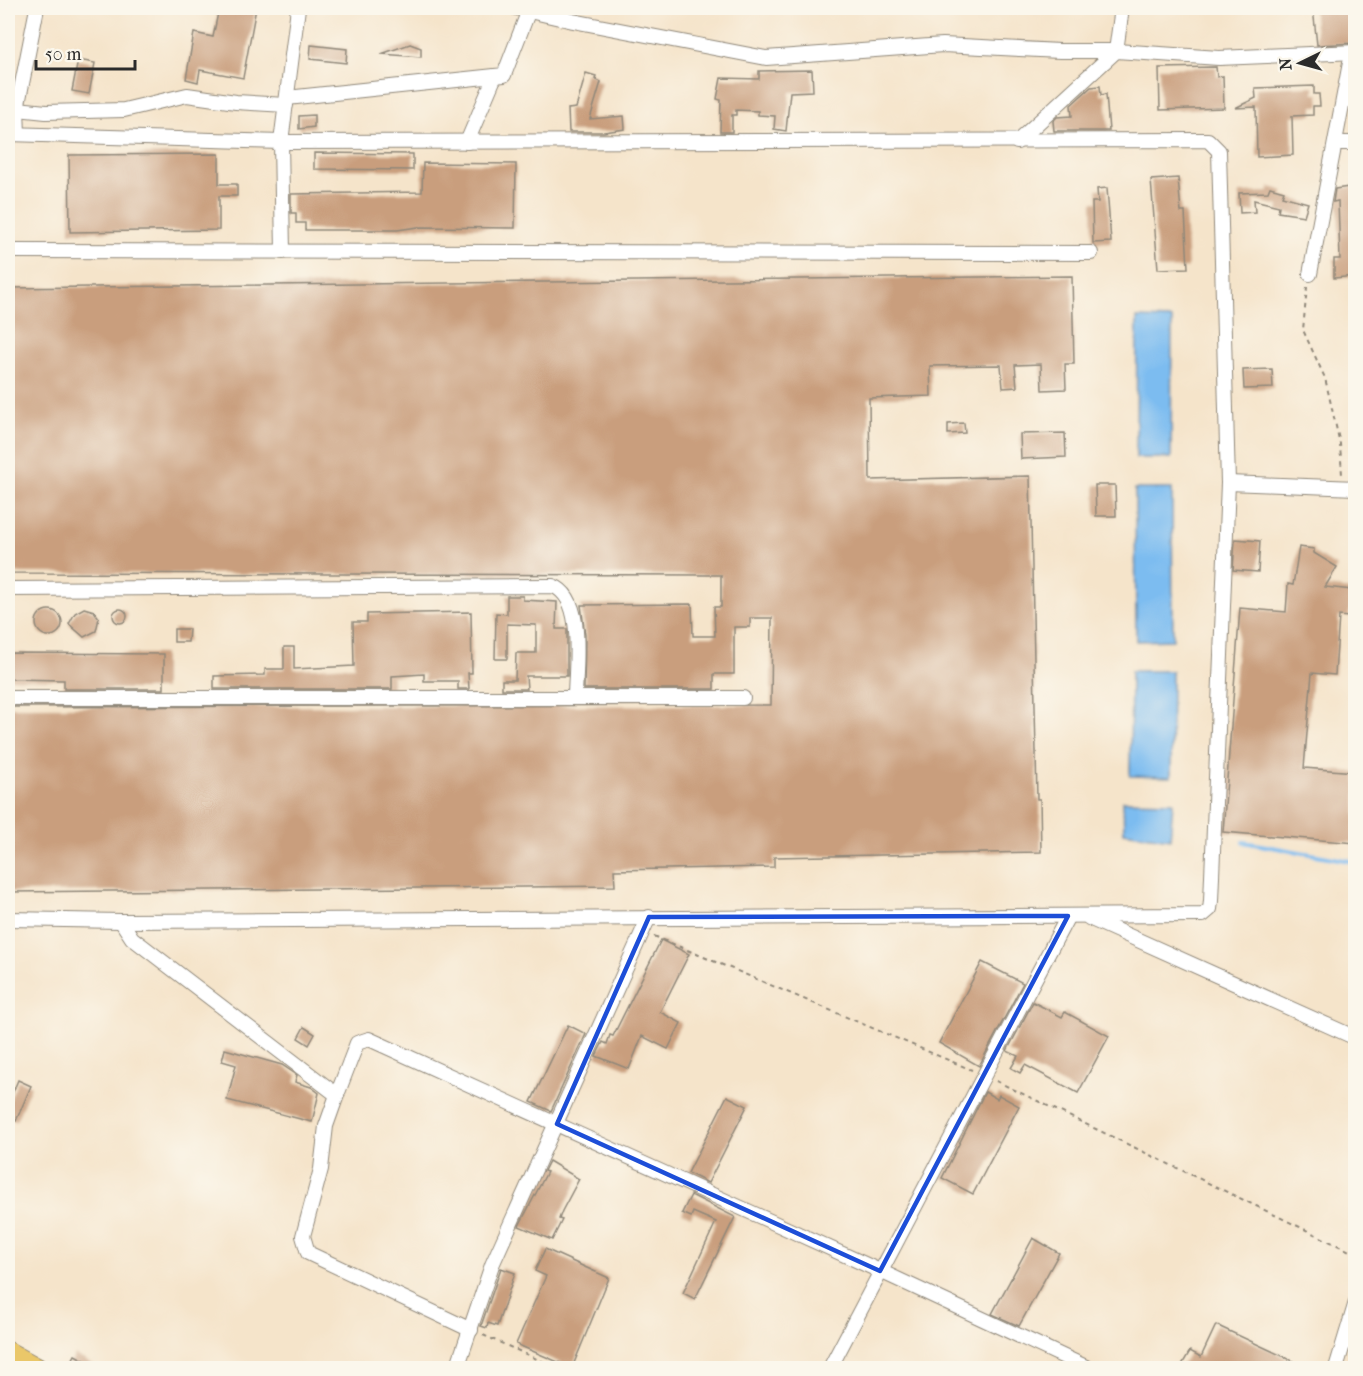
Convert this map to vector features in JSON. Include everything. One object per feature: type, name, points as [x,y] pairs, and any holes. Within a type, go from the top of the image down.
[{"type":"main road","points":[[8,1351],[39,1368]]},
{"type":"street","points":[[8,919],[120,921],[1203,915],[1210,909],[1228,483],[1219,151],[1208,140],[281,142],[13,134],[12,109],[37,8]]},
{"type":"street","points":[[283,252],[281,142],[298,8]]},
{"type":"street","points":[[1017,141],[1116,51],[1122,8]]},
{"type":"street","points":[[12,109],[46,112],[124,110],[187,95],[236,102],[286,101],[504,75],[522,9],[574,14],[766,58],[943,45],[1060,51],[1116,51],[1219,58],[1354,52],[1310,274]]},
{"type":"street","points":[[467,142],[495,76]]},
{"type":"street","points":[[45,135],[46,112]]},
{"type":"street","points":[[1336,143],[1356,143]]},
{"type":"street","points":[[8,251],[1091,253]]},
{"type":"street","points":[[1228,483],[1349,487]]},
{"type":"street","points":[[8,589],[553,586],[566,595],[575,617],[575,698]]},
{"type":"street","points":[[8,698],[743,698]]},
{"type":"street","points":[[830,1368],[986,1076],[1068,916]]},
{"type":"street","points":[[457,1368],[492,1265],[649,917]]},
{"type":"street","points":[[1085,917],[1356,1038]]},
{"type":"street","points":[[120,921],[132,938],[337,1095]]},
{"type":"street","points":[[471,1330],[308,1253],[304,1248],[303,1236],[321,1169],[326,1126],[357,1043],[369,1039],[1088,1368]]},
{"type":"street","points":[[1336,1368],[1356,1302]]},
{"type":"path","points":[[1310,274],[1303,330],[1325,378],[1349,487]]},
{"type":"path","points":[[643,931],[986,1076],[1356,1254]]},
{"type":"path","points":[[471,1330],[557,1368]]},
{"type":"highlighted area","points":[[1068,916],[880,1271],[557,1124],[649,917]]},
{"type":"water","points":[[1137,318],[1172,319],[1171,458],[1136,458]]},
{"type":"water","points":[[1135,489],[1172,489],[1173,640],[1136,641]]},
{"type":"water","points":[[1131,671],[1172,671],[1171,777],[1130,776]]},
{"type":"water","points":[[1123,801],[1173,802],[1170,839],[1124,832]]},
{"type":"building","points":[[219,8],[256,8],[243,78],[200,70],[198,82],[186,79],[194,33],[213,37]]},
{"type":"building","points":[[1313,8],[1356,8],[1356,43],[1317,45]]},
{"type":"building","points":[[410,44],[421,48],[421,57],[381,54]]},
{"type":"building","points":[[311,45],[347,49],[346,63],[310,59]]},
{"type":"building","points":[[78,60],[95,63],[89,94],[72,91]]},
{"type":"building","points":[[1216,67],[1217,77],[1223,76],[1224,108],[1160,110],[1159,68]]},
{"type":"building","points":[[812,70],[813,91],[790,92],[786,131],[774,129],[775,116],[758,115],[758,111],[736,110],[736,115],[732,115],[732,132],[720,132],[721,100],[717,99],[721,78],[759,79],[759,71]]},
{"type":"building","points":[[586,73],[596,76],[595,79],[601,82],[590,119],[624,116],[625,129],[604,132],[569,132],[568,109],[576,108]]},
{"type":"building","points":[[1100,86],[1101,95],[1106,94],[1109,131],[1054,131],[1053,121],[1057,117],[1072,116],[1071,105],[1091,87]]},
{"type":"building","points":[[1314,86],[1314,94],[1319,94],[1320,106],[1313,106],[1313,115],[1292,116],[1293,155],[1257,157],[1256,107],[1235,108],[1256,98],[1255,88]]},
{"type":"building","points":[[314,115],[314,127],[299,129],[299,116]]},
{"type":"building","points":[[314,153],[413,154],[413,170],[314,169]]},
{"type":"building","points":[[219,154],[219,184],[237,184],[237,196],[219,196],[219,230],[70,232],[69,155]]},
{"type":"building","points":[[423,163],[516,164],[515,228],[418,227],[397,230],[305,230],[305,223],[296,223],[296,213],[291,213],[291,194],[422,192]]},
{"type":"building","points":[[1178,178],[1181,212],[1185,212],[1188,268],[1158,269],[1151,180]]},
{"type":"building","points":[[1356,186],[1356,212],[1352,213],[1353,237],[1356,237],[1356,276],[1334,278],[1334,259],[1340,259],[1338,201],[1333,202],[1335,189]]},
{"type":"building","points":[[1270,187],[1284,191],[1282,196],[1308,203],[1304,216],[1278,212],[1279,206],[1254,200],[1255,212],[1240,213],[1239,193],[1268,192]]},
{"type":"building","points":[[1107,188],[1111,242],[1093,243],[1092,202],[1098,202],[1097,189]]},
{"type":"building","points":[[1072,276],[1074,364],[1065,364],[1066,389],[1042,390],[1041,364],[1015,365],[1017,387],[1003,388],[1001,365],[930,366],[931,396],[869,398],[870,480],[1030,476],[1037,799],[1040,799],[1041,852],[774,857],[774,867],[614,870],[615,886],[8,892],[8,707],[771,705],[772,618],[750,618],[750,627],[734,627],[734,674],[714,674],[714,689],[584,689],[585,635],[581,605],[692,604],[693,636],[715,636],[714,607],[721,607],[721,575],[8,573],[8,288]]},
{"type":"building","points":[[1272,369],[1273,388],[1244,389],[1243,370]]},
{"type":"building","points":[[964,423],[965,433],[948,434],[948,424]]},
{"type":"building","points":[[1065,433],[1066,457],[1021,459],[1020,434]]},
{"type":"building","points":[[1095,485],[1115,485],[1116,516],[1096,516]]},
{"type":"building","points":[[1235,539],[1260,541],[1258,572],[1233,570]]},
{"type":"building","points":[[1299,547],[1314,549],[1314,553],[1337,567],[1325,587],[1352,590],[1349,617],[1339,616],[1335,675],[1312,673],[1304,768],[1356,772],[1356,843],[1223,832],[1240,608],[1286,612],[1288,584],[1293,585]]},
{"type":"building","points":[[507,596],[523,596],[523,600],[557,602],[556,629],[567,629],[567,676],[526,676],[527,689],[502,689],[502,680],[515,680],[516,653],[536,653],[536,625],[507,624],[507,659],[495,659],[496,613],[507,614]]},
{"type":"building","points":[[84,608],[94,611],[99,618],[96,631],[84,637],[69,624],[75,613]]},
{"type":"building","points":[[120,609],[125,611],[127,616],[125,621],[120,623],[115,621],[113,616],[115,611]]},
{"type":"building","points":[[49,610],[58,614],[62,623],[58,632],[49,636],[40,632],[36,623],[40,614]]},
{"type":"building","points":[[471,612],[472,673],[468,673],[469,689],[458,689],[458,681],[424,681],[424,674],[392,676],[392,689],[214,689],[214,676],[265,675],[265,669],[284,669],[284,647],[294,647],[294,669],[354,666],[353,622],[367,622],[367,614]]},
{"type":"building","points":[[174,629],[189,629],[188,642],[174,642]]},
{"type":"building","points":[[10,653],[164,654],[164,689],[64,689],[64,680],[10,679]]},
{"type":"building","points":[[661,940],[689,954],[660,1012],[681,1023],[668,1049],[642,1036],[629,1069],[596,1056],[603,1042],[607,1044],[610,1035],[613,1036]]},
{"type":"building","points":[[982,962],[1023,983],[979,1066],[939,1043]]},
{"type":"building","points":[[1033,1002],[1062,1017],[1065,1012],[1109,1036],[1078,1093],[1025,1065],[1020,1073],[1011,1068],[1018,1056],[1007,1051]]},
{"type":"building","points":[[568,1025],[586,1034],[551,1111],[531,1102]]},
{"type":"building","points":[[304,1027],[315,1034],[309,1045],[298,1038]]},
{"type":"building","points":[[225,1049],[282,1065],[297,1075],[295,1082],[311,1087],[319,1093],[312,1122],[227,1100],[236,1065],[222,1061]]},
{"type":"building","points":[[18,1080],[31,1086],[16,1121],[8,1118],[8,1104]]},
{"type":"building","points":[[985,1092],[997,1099],[999,1095],[1019,1106],[973,1194],[942,1178]]},
{"type":"building","points":[[727,1096],[747,1106],[708,1183],[688,1173]]},
{"type":"building","points":[[549,1161],[579,1179],[562,1211],[559,1219],[562,1220],[552,1240],[519,1226],[547,1172],[544,1171]]},
{"type":"building","points":[[691,1195],[735,1217],[695,1299],[683,1293],[716,1222],[693,1212],[691,1217],[682,1213]]},
{"type":"building","points":[[1033,1238],[1059,1253],[1019,1326],[992,1314]]},
{"type":"building","points":[[545,1249],[609,1278],[572,1368],[516,1344],[546,1276],[535,1271]]},
{"type":"building","points":[[501,1268],[515,1273],[497,1326],[488,1323],[487,1328],[481,1326]]},
{"type":"building","points":[[1216,1325],[1308,1368],[1180,1368],[1190,1351],[1201,1357]]},
{"type":"building","points":[[75,1355],[99,1368],[68,1368]]},
{"type":"waterway","points":[[1243,842],[1356,862]]}]
